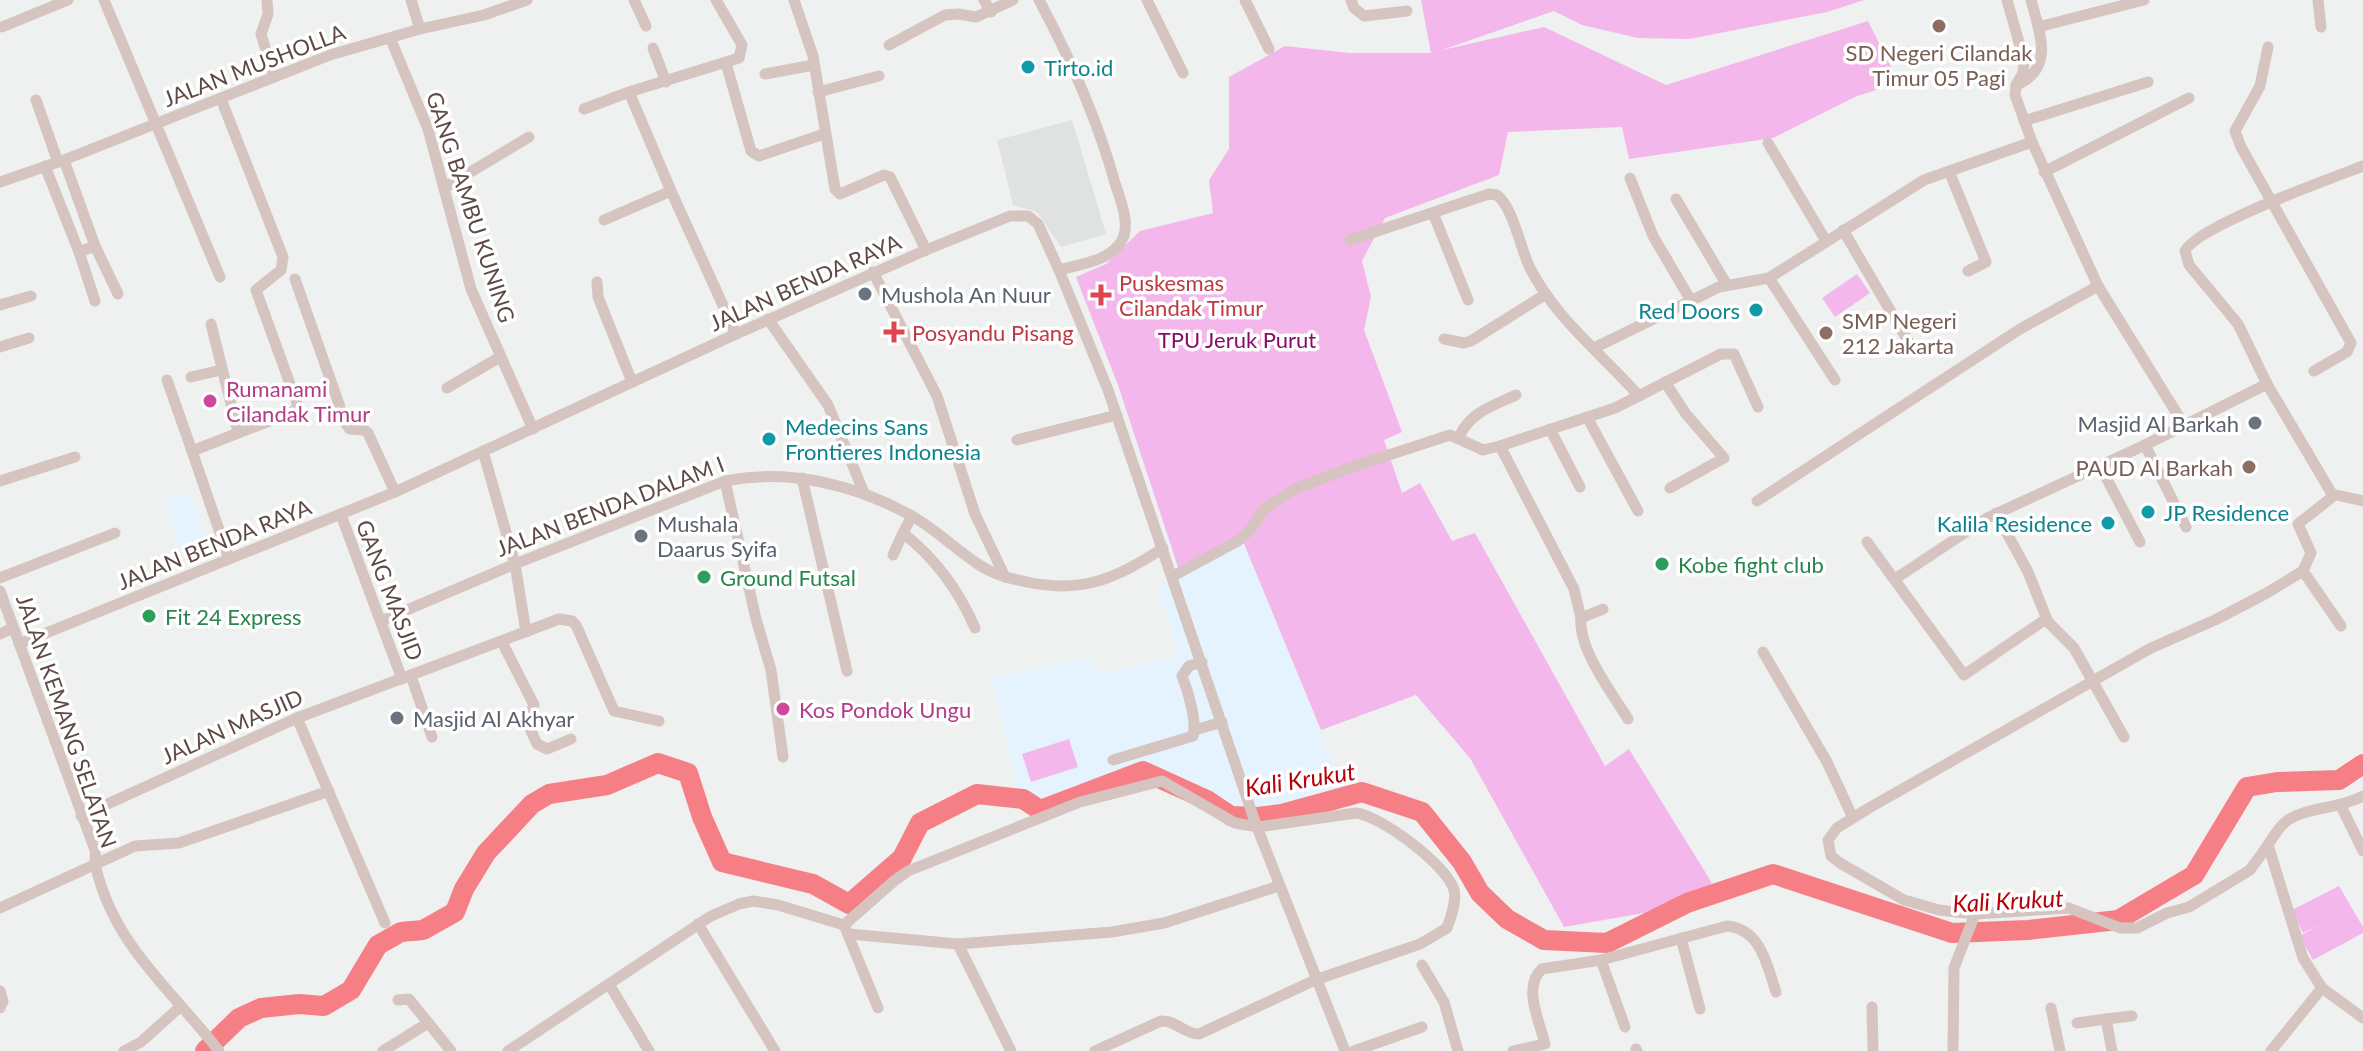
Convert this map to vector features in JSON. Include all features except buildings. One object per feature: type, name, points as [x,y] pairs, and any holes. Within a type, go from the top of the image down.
[{"type":"street","points":[[2,27],[68,0]]},
{"type":"street","points":[[104,0],[220,277]]},
{"type":"street","points":[[267,0],[268,14],[261,34],[274,77]]},
{"type":"street","points":[[411,0],[420,29]]},
{"type":"street","name":"JALAN MUSHOLLA","points":[[0,182],[330,55],[391,40],[420,29],[484,15],[527,0]]},
{"type":"street","points":[[634,0],[646,26]]},
{"type":"street","points":[[584,109],[739,58],[742,49],[716,0]]},
{"type":"street","points":[[794,0],[809,42],[833,185],[837,192],[843,193],[884,175],[890,177],[926,250]]},
{"type":"street","points":[[984,0],[991,12]]},
{"type":"street","points":[[889,45],[945,15],[976,17],[1013,0]]},
{"type":"street","points":[[1039,0],[1075,69],[1101,132],[1125,223],[1123,239],[1113,251],[1059,270]]},
{"type":"street","points":[[1147,0],[1183,73]]},
{"type":"street","points":[[1245,0],[1269,49]]},
{"type":"street","points":[[1351,0],[1354,8],[1364,16],[1407,11]]},
{"type":"street","points":[[2007,0],[2024,60],[2015,95],[2044,172],[2098,286],[2184,425]]},
{"type":"street","points":[[2016,85],[2033,76],[2041,63],[2038,27],[2031,0]]},
{"type":"street","points":[[2038,27],[2144,0]]},
{"type":"street","points":[[2318,0],[2321,27]]},
{"type":"street","name":"GANG BAMBU KUNING","points":[[391,40],[423,115],[471,289],[533,429]]},
{"type":"street","points":[[2268,47],[2260,86],[2235,131],[2351,343],[2347,352],[2314,371]]},
{"type":"street","points":[[653,48],[666,82]]},
{"type":"street","points":[[726,63],[755,154],[759,156],[824,134]]},
{"type":"street","points":[[765,74],[814,68]]},
{"type":"street","points":[[818,92],[879,76]]},
{"type":"street","points":[[2024,121],[2148,82]]},
{"type":"street","points":[[629,92],[736,334]]},
{"type":"street","points":[[2044,172],[2189,98]]},
{"type":"street","points":[[192,451],[291,413],[298,406],[256,290],[281,270],[283,257],[221,99]]},
{"type":"street","points":[[36,100],[95,246],[118,294]]},
{"type":"street","points":[[444,188],[529,137]]},
{"type":"street","points":[[1594,348],[1690,299],[1727,285],[1769,278],[1915,184],[2032,142]]},
{"type":"street","points":[[1768,143],[1826,241]]},
{"type":"street","points":[[45,166],[95,301]]},
{"type":"street","points":[[2363,166],[2272,202],[2191,242],[2185,251],[2189,265],[2238,324],[2267,384],[2332,494],[2363,501]]},
{"type":"street","points":[[1949,171],[1986,262],[1968,271]]},
{"type":"street","points":[[1630,178],[1653,236],[1690,299]]},
{"type":"street","points":[[604,220],[671,191]]},
{"type":"street","points":[[1350,240],[1489,194],[1501,198],[1530,269],[1546,294],[1639,396]]},
{"type":"street","points":[[1676,199],[1727,285]]},
{"type":"street","points":[[1433,213],[1468,300]]},
{"type":"street","name":"JALAN BENDA RAYA","points":[[19,644],[395,492],[873,272],[1010,216],[1023,215],[1038,224],[1117,415],[1251,808],[1345,1051]]},
{"type":"street","points":[[1843,230],[1911,346]]},
{"type":"street","points":[[79,252],[95,246]]},
{"type":"street","points":[[873,272],[937,396],[975,514],[1005,577]]},
{"type":"street","points":[[1769,278],[1835,380]]},
{"type":"street","points":[[295,279],[346,424],[350,429],[368,433],[395,492]]},
{"type":"street","points":[[597,282],[598,297],[632,382]]},
{"type":"street","points":[[1757,501],[2025,325],[2098,286]]},
{"type":"street","points":[[1444,339],[1464,343],[1471,341],[1546,294]]},
{"type":"street","points":[[0,305],[31,296]]},
{"type":"street","points":[[768,319],[828,405],[864,493]]},
{"type":"street","points":[[211,324],[222,358],[221,370],[238,432]]},
{"type":"street","points":[[0,347],[29,338]]},
{"type":"street","points":[[1173,576],[1238,541],[1252,528],[1264,509],[1295,489],[1450,435],[1483,450],[1500,446],[1615,408],[1721,354],[1732,353],[1758,407]]},
{"type":"street","points":[[447,388],[500,357]]},
{"type":"street","points":[[191,377],[221,370]]},
{"type":"street","points":[[167,380],[229,559]]},
{"type":"street","points":[[1665,382],[1686,414],[1724,458],[1670,488]]},
{"type":"street","points":[[1895,579],[1960,533],[1996,513],[2145,445],[2267,384]]},
{"type":"street","points":[[1459,437],[1474,415],[1516,395]]},
{"type":"street","points":[[1017,440],[1117,415]]},
{"type":"street","points":[[1587,417],[1638,511]]},
{"type":"street","points":[[1550,429],[1580,487]]},
{"type":"street","points":[[2145,445],[2186,527]]},
{"type":"street","points":[[1500,446],[1574,589],[1586,646],[1628,719]]},
{"type":"street","points":[[483,451],[515,564],[526,632]]},
{"type":"street","points":[[0,481],[75,457]]},
{"type":"street","points":[[2100,466],[2140,542]]},
{"type":"street","name":"JALAN BENDA DALAM I","points":[[381,621],[725,481],[757,476],[802,478],[864,493],[912,516],[983,567],[1005,577],[1057,587],[1096,583],[1125,572],[1163,548]]},
{"type":"street","points":[[802,478],[847,671]]},
{"type":"street","points":[[725,481],[756,619],[771,670],[783,757]]},
{"type":"street","points":[[2332,494],[2298,524],[2311,553],[2303,571],[2215,620],[2151,648],[2093,679],[1853,818],[1837,828],[1828,840],[1831,856],[1840,863],[1904,900],[1939,910],[1973,918],[2069,908],[2120,928],[2137,928],[2167,913],[2189,907],[2250,870],[2287,820],[2341,806],[2363,796]]},
{"type":"street","points":[[1996,513],[2028,572],[2046,619],[2074,648],[2124,737]]},
{"type":"street","name":"GANG MASJID","points":[[341,515],[381,621],[432,737]]},
{"type":"street","points":[[893,555],[912,516]]},
{"type":"street","points":[[0,578],[115,533]]},
{"type":"street","points":[[903,533],[945,575],[965,605],[975,628]]},
{"type":"street","points":[[1867,542],[1964,675],[2046,619]]},
{"type":"street","points":[[2303,571],[2341,626]]},
{"type":"street","name":"JALAN KEMANG SELATAN","points":[[0,591],[95,850],[94,865],[115,916],[133,951],[219,1051]]},
{"type":"street","points":[[1581,618],[1603,609]]},
{"type":"street","name":"JALAN MASJID","points":[[81,816],[297,718],[559,619],[572,621],[576,625],[616,713],[659,721]]},
{"type":"street","points":[[0,634],[13,628]]},
{"type":"street","points":[[502,642],[534,705],[527,722],[537,744],[547,749],[571,739]]},
{"type":"street","points":[[1763,652],[1827,762],[1853,818]]},
{"type":"street","points":[[1195,730],[1189,694],[1182,676],[1189,666],[1202,662]]},
{"type":"street","points":[[297,718],[385,923]]},
{"type":"street","points":[[1113,760],[1189,738],[1195,730],[1222,722]]},
{"type":"street","points":[[846,930],[894,881],[908,871],[1080,802],[1157,782],[1172,785],[1235,823],[1257,824],[1356,813],[1370,816],[1443,871],[1455,896],[1450,918],[1443,931],[1420,944],[1315,980],[1199,1034],[1193,1034],[1167,1020],[1095,1051]]},
{"type":"street","points":[[0,908],[135,846],[179,843],[329,791]]},
{"type":"street","points":[[2341,806],[2363,851]]},
{"type":"street","points":[[2268,845],[2297,944],[2322,988],[2363,1018]]},
{"type":"street","points":[[515,1049],[698,924],[739,904],[753,901],[802,911],[846,930],[958,944],[1137,928],[1185,917],[1279,886]]},
{"type":"street","points":[[1953,1051],[1954,968],[1973,918]]},
{"type":"street","points":[[698,924],[775,1051]]},
{"type":"street","points":[[1513,1051],[1545,1044],[1532,988],[1537,973],[1542,969],[1601,960],[1727,926],[1734,926],[1759,944],[1776,992]]},
{"type":"street","points":[[846,930],[878,1008]]},
{"type":"street","points":[[1681,938],[1700,1009]]},
{"type":"street","points":[[958,944],[1011,1051]]},
{"type":"street","points":[[1601,960],[1625,1027]]},
{"type":"street","points":[[1422,965],[1444,1002],[1458,1051]]},
{"type":"street","points":[[609,984],[649,1051]]},
{"type":"street","points":[[2271,1051],[2322,988]]},
{"type":"street","points":[[0,991],[3,1001],[0,1008]]},
{"type":"street","points":[[398,1000],[409,999],[451,1051]]},
{"type":"street","points":[[124,1051],[141,1042],[181,1006]]},
{"type":"street","points":[[1872,1007],[1873,1051]]},
{"type":"street","points":[[2051,1008],[2060,1051]]},
{"type":"street","points":[[2077,1023],[2132,1016]]},
{"type":"street","points":[[2106,1019],[2112,1051]]},
{"type":"street","points":[[383,1051],[428,1023]]},
{"type":"street","points":[[1354,1051],[1422,1027]]},
{"type":"shaded area","points":[[1072,120],[1106,234],[1061,247],[1037,212],[1013,205],[997,140]]},
{"type":"shaded area","points":[[188,492],[207,543],[182,553],[163,501]]},
{"type":"shaded area","points":[[1242,538],[1345,793],[1289,805],[1210,815],[1148,778],[1020,802],[991,679],[1090,656],[1099,676],[1180,655],[1157,588]]},
{"type":"green space","name":"TPU Jeruk Purut","points":[[1421,0],[1864,0],[1827,12],[1689,39],[1638,38],[1582,25],[1554,11],[1442,50],[1544,27],[1666,85],[1868,21],[1899,83],[1857,96],[1773,138],[1629,159],[1622,127],[1508,132],[1499,175],[1385,218],[1362,261],[1371,297],[1364,330],[1402,432],[1384,440],[1402,493],[1420,483],[1452,541],[1475,533],[1605,766],[1629,749],[1712,883],[1678,907],[1564,927],[1470,758],[1416,695],[1321,730],[1242,539],[1181,576],[1118,385],[1076,277],[1106,264],[1140,231],[1213,213],[1209,180],[1229,149],[1229,77],[1285,46],[1350,53],[1431,53]]},
{"type":"green space","points":[[1857,274],[1870,293],[1835,317],[1822,298]]},
{"type":"green space","points":[[1069,739],[1078,767],[1031,782],[1022,754]]},
{"type":"green space","points":[[2339,886],[2363,927],[2363,933],[2313,960],[2300,936],[2319,925],[2303,933],[2292,910]]},
{"type":"waterway","name":"Kali Krukut","points":[[205,1051],[239,1018],[261,1008],[299,1004],[324,1006],[351,990],[378,945],[401,932],[423,930],[455,912],[464,889],[486,853],[532,804],[549,794],[607,785],[658,763],[688,773],[702,817],[722,862],[813,884],[849,904],[902,858],[920,823],[977,794],[1023,799],[1040,810],[1143,771],[1207,800],[1231,816],[1282,814],[1362,792],[1422,812],[1462,862],[1480,893],[1507,919],[1544,940],[1607,943],[1687,903],[1773,874],[1952,933],[2028,930],[2118,920],[2194,875],[2247,787],[2277,782],[2339,780],[2363,764]]},
{"type":"place","name":"SD Negeri Cilandak Timur 05 Pagi","points":[[1939,26]]},
{"type":"place","name":"Tirto.id","points":[[1028,67]]},
{"type":"place","name":"Mushola An Nuur","points":[[865,294]]},
{"type":"place","name":"Puskesmas Cilandak Timur","points":[[1101,295]]},
{"type":"place","name":"Red Doors","points":[[1756,310]]},
{"type":"place","name":"Posyandu Pisang","points":[[894,332]]},
{"type":"place","name":"SMP Negeri 212 Jakarta","points":[[1826,333]]},
{"type":"place","name":"Rumanami Cilandak Timur","points":[[210,401]]},
{"type":"place","name":"Masjid Al Barkah","points":[[2255,423]]},
{"type":"place","name":"Medecins Sans Frontieres Indonesia","points":[[769,439]]},
{"type":"place","name":"PAUD Al Barkah","points":[[2249,467]]},
{"type":"place","name":"JP Residence","points":[[2148,512]]},
{"type":"place","name":"Kalila Residence","points":[[2108,523]]},
{"type":"place","name":"Mushala Daarus Syifa","points":[[641,536]]},
{"type":"place","name":"Kobe fight club","points":[[1662,564]]},
{"type":"place","name":"Ground Futsal","points":[[704,577]]},
{"type":"place","name":"Fit 24 Express","points":[[149,616]]},
{"type":"place","name":"Kos Pondok Ungu","points":[[783,709]]},
{"type":"place","name":"Masjid Al Akhyar","points":[[397,718]]}]
